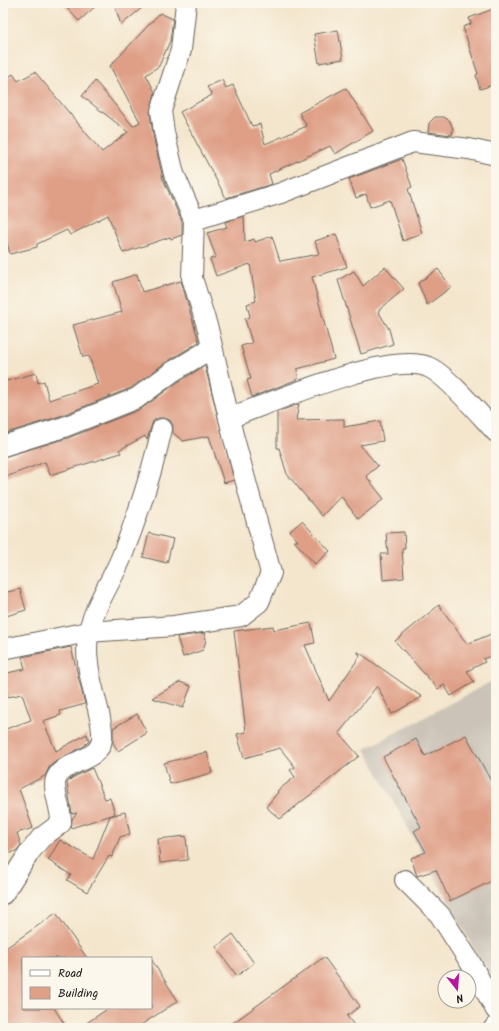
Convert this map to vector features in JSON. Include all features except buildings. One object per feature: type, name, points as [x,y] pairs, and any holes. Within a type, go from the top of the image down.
[{"type":"street","points":[[3,649],[88,632],[174,626],[241,616],[259,602],[271,574],[229,418],[212,348],[192,278],[194,220],[174,174],[166,146],[161,111],[181,50],[186,3]]},
{"type":"street","points":[[194,220],[281,193],[413,142],[469,148],[496,155]]},
{"type":"street","points":[[3,446],[71,424],[137,398],[172,372],[212,348]]},
{"type":"street","points":[[229,418],[350,374],[380,366],[410,364],[428,366],[445,380],[496,432]]},
{"type":"street","points":[[3,894],[29,853],[41,838],[61,823],[62,814],[55,787],[55,780],[61,771],[93,752],[100,746],[102,739],[101,721],[87,653],[88,632],[122,557],[144,494],[162,429]]},
{"type":"street","points":[[405,880],[440,914],[470,962],[496,1010]]},
{"type":"shaded area","points":[[496,679],[496,989],[365,749]]}]
